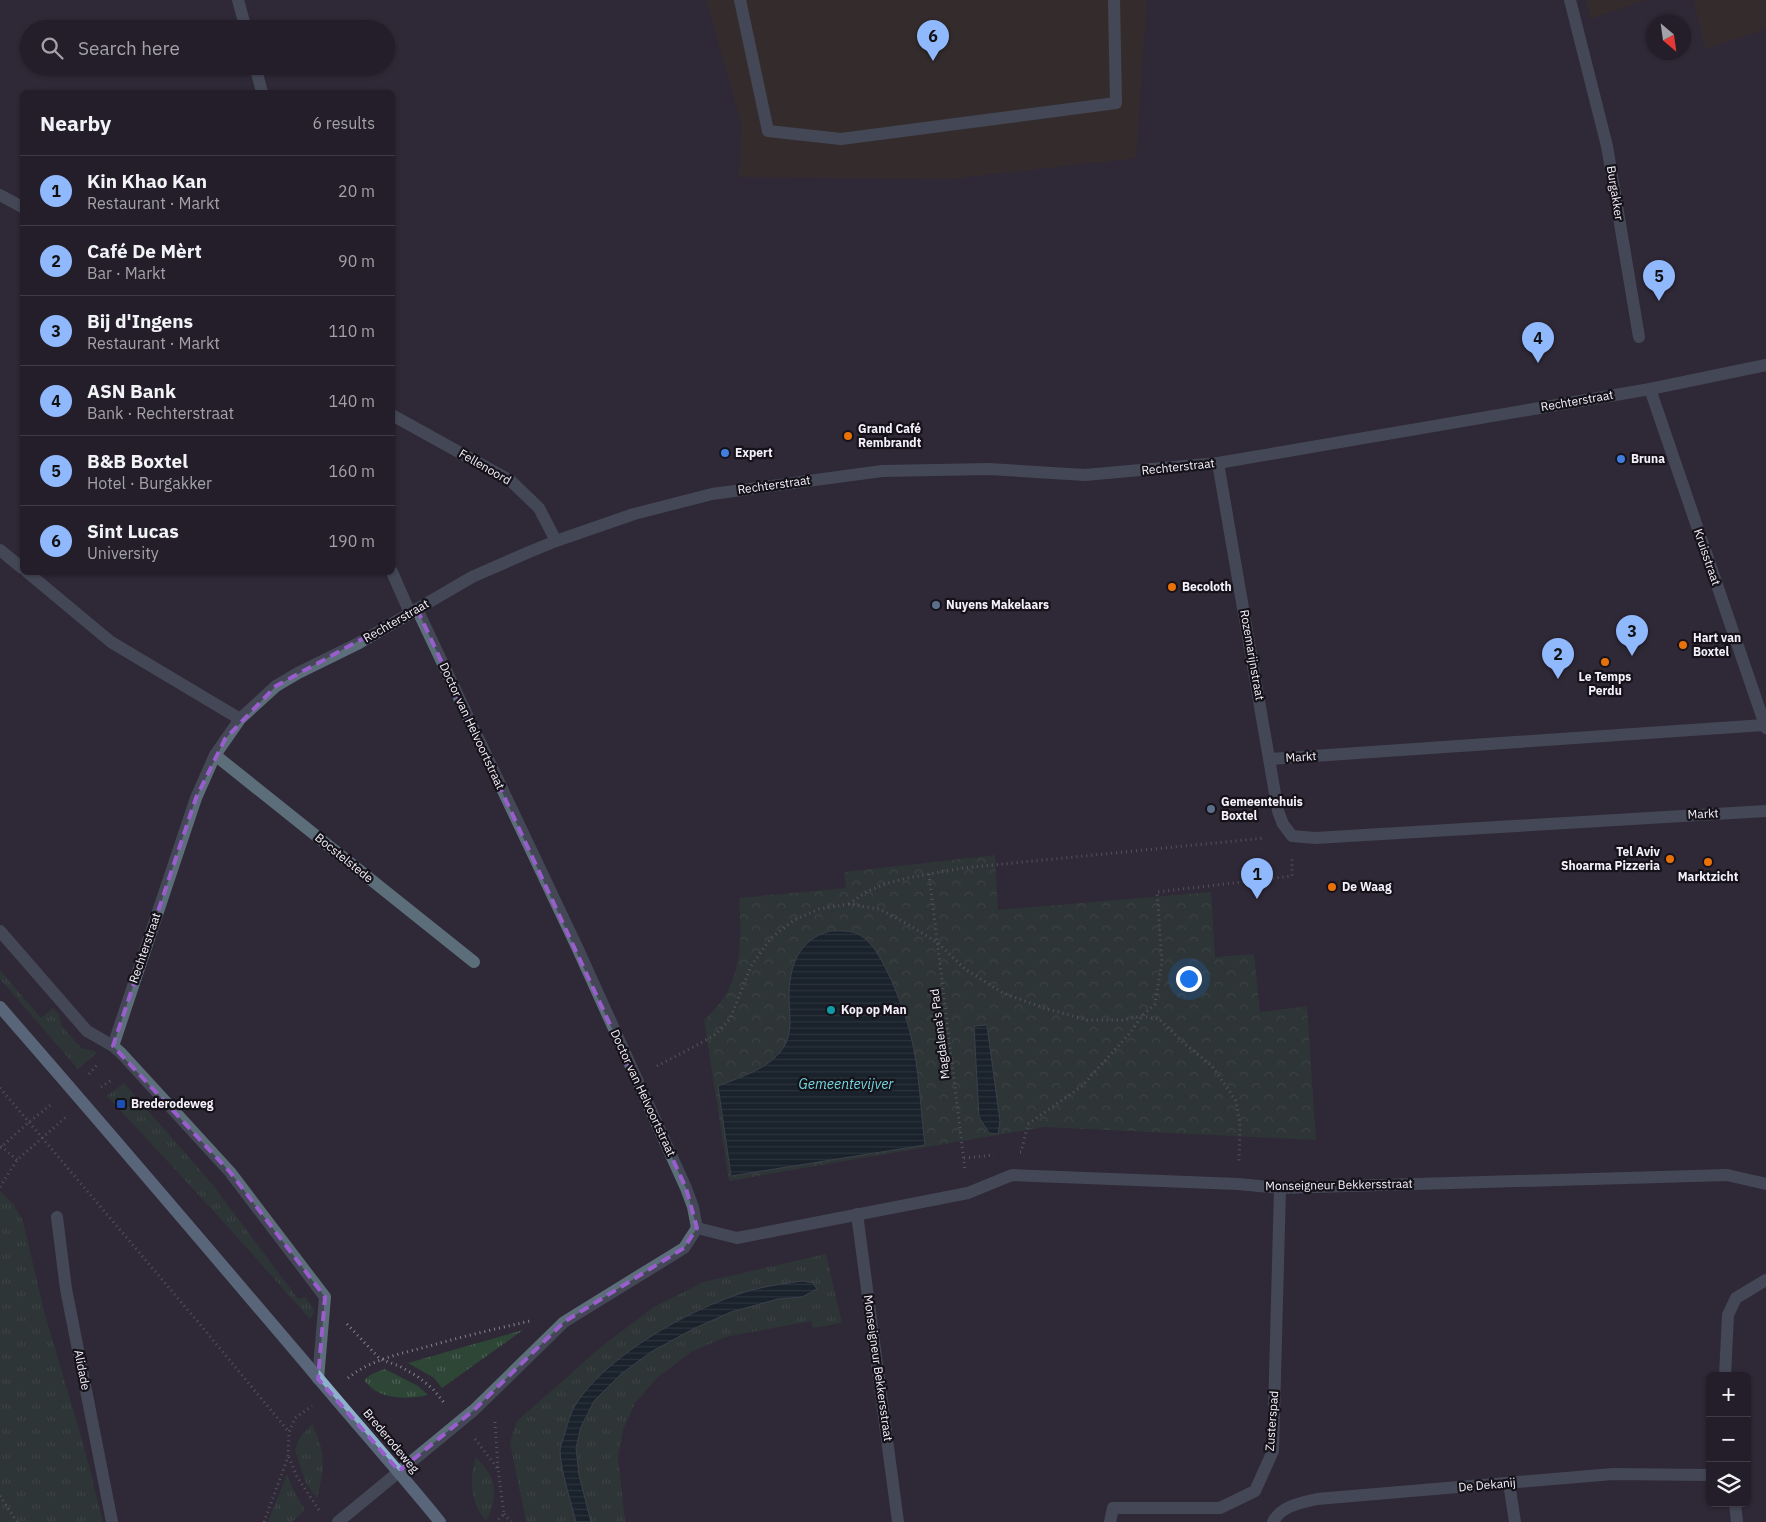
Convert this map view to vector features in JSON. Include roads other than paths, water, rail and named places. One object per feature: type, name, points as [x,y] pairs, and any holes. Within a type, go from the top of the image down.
[{"type":"main road","name":"Brederodeweg","points":[[0,1007],[399,1471],[440,1522]]},
{"type":"street","points":[[238,0],[244,20]]},
{"type":"street","points":[[740,0],[768,131],[842,139],[1116,103],[1114,0]]},
{"type":"street","name":"Burgakker","points":[[1570,0],[1607,146],[1639,337]]},
{"type":"street","points":[[257,75],[261,90]]},
{"type":"street","points":[[0,195],[20,206]]},
{"type":"street","name":"Rechterstraat","points":[[113,1046],[196,798],[214,755],[240,719],[276,686],[298,673],[358,643],[472,577],[556,541],[634,514],[712,494],[882,471],[989,469],[1085,475],[1218,462],[1650,389],[1766,364]]},
{"type":"street","name":"Kruisstraat","points":[[1650,389],[1765,726]]},
{"type":"street","name":"Fellenoord","points":[[395,417],[511,481],[539,508],[556,541]]},
{"type":"street","name":"Rozemarijnstraat","points":[[1218,462],[1270,759]]},
{"type":"street","points":[[0,550],[20,566]]},
{"type":"street","points":[[32,575],[111,642],[240,719]]},
{"type":"street","name":"Doctor van Helvoortstraat","points":[[394,575],[452,683],[532,851],[686,1188],[693,1207],[697,1228]]},
{"type":"street","name":"Markt","points":[[1765,726],[1270,759],[1278,810],[1283,824],[1292,836],[1316,838],[1766,811]]},
{"type":"street","name":"Bocstelstede","points":[[214,755],[474,962]]},
{"type":"street","points":[[0,931],[87,1031],[113,1046],[230,1172],[326,1298],[318,1379]]},
{"type":"street","name":"Monseigneur Bekkersstraat","points":[[697,1228],[736,1238],[968,1193],[1012,1175],[1238,1184],[1280,1188],[1727,1175],[1766,1184]]},
{"type":"street","name":"Zusterspad","points":[[1110,1522],[1113,1508],[1220,1508],[1255,1491],[1273,1451],[1280,1188]]},
{"type":"street","name":"Monseigneur Bekkersstraat","points":[[857,1214],[898,1522]]},
{"type":"street","name":"Alidade","points":[[56,1217],[66,1289],[112,1522]]},
{"type":"street","points":[[338,1522],[474,1410],[564,1322],[684,1248],[697,1228]]},
{"type":"street","points":[[1725,1372],[1728,1314],[1736,1298],[1766,1280]]},
{"type":"street","name":"De Dekanij","points":[[1273,1522],[1278,1513],[1298,1504],[1317,1499],[1613,1474],[1706,1475]]},
{"type":"street","points":[[1509,1483],[1515,1522]]},
{"type":"street","points":[[1735,1507],[1737,1522]]},
{"type":"water","name":"Gemeentevijver","points":[[830,931],[853,932],[865,938],[882,961],[891,980],[912,1040],[918,1074],[925,1145],[731,1176],[718,1086],[764,1066],[785,1045],[789,1033],[790,1020],[789,985],[794,964],[803,947],[819,935]]},
{"type":"water","points":[[987,1025],[1000,1121],[998,1134],[989,1133],[979,1117],[974,1026]]},
{"type":"water","points":[[803,1281],[813,1283],[817,1289],[802,1297],[778,1299],[731,1312],[693,1329],[651,1352],[621,1374],[594,1401],[581,1427],[576,1448],[579,1475],[591,1522],[576,1522],[564,1478],[560,1450],[573,1410],[594,1381],[630,1350],[694,1312],[744,1292]]},
{"type":"place","name":"Sint Lucas","points":[[933,61]]},
{"type":"place","name":"B&B Boxtel","points":[[1659,301]]},
{"type":"place","name":"ASN Bank","points":[[1538,363]]},
{"type":"place","name":"Grand Café Rembrandt","points":[[848,436]]},
{"type":"place","name":"Expert","points":[[725,453]]},
{"type":"place","name":"Bruna","points":[[1621,459]]},
{"type":"place","name":"Becoloth","points":[[1172,587]]},
{"type":"place","name":"Nuyens Makelaars","points":[[936,605]]},
{"type":"place","name":"Hart van Boxtel","points":[[1683,645]]},
{"type":"place","name":"Bij d'Ingens","points":[[1632,656]]},
{"type":"place","name":"Le Temps Perdu","points":[[1605,662]]},
{"type":"place","name":"Café De Mèrt","points":[[1558,679]]},
{"type":"place","name":"Gemeentehuis Boxtel","points":[[1211,809]]},
{"type":"place","name":"Tel Aviv Shoarma Pizzeria","points":[[1670,859]]},
{"type":"place","name":"Marktzicht","points":[[1708,862]]},
{"type":"place","name":"De Waag","points":[[1332,887]]},
{"type":"place","name":"Kin Khao Kan","points":[[1257,899]]},
{"type":"place","name":"Kop op Man","points":[[831,1010]]},
{"type":"place","name":"Brederodeweg","points":[[121,1104]]}]
